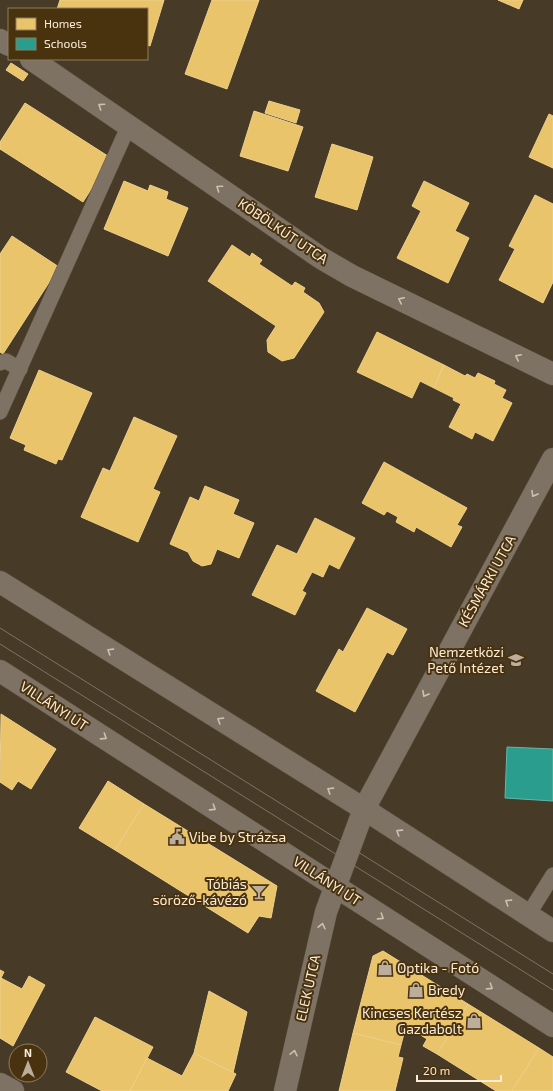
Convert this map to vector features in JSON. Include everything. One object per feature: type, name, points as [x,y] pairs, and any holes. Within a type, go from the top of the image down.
[{"type":"street","name":"KÖBÖLKÚT UTCA","points":[[32,60],[322,258],[352,276],[553,374]]},
{"type":"street","name":"KÉSMÁRKI UTCA","points":[[334,886],[364,809],[553,459]]},
{"type":"street","points":[[0,582],[364,809],[553,931]]},
{"type":"street","name":"VILLÁNYI ÚT","points":[[0,671],[553,1026]]},
{"type":"street","name":"ELEK UTCA","points":[[285,1091],[325,917],[334,886]]},
{"type":"street","points":[[0,1084],[14,1091]]},
{"type":"lane","points":[[0,412],[129,125]]},
{"type":"lane","points":[[0,363],[6,361],[20,369]]},
{"type":"lane","points":[[528,915],[553,876]]},
{"type":"building: Homes","points":[[60,0],[164,0],[150,46],[148,45],[148,8],[57,8]]},
{"type":"building: Homes","points":[[212,0],[259,0],[227,89],[185,74]]},
{"type":"building: Homes","points":[[498,0],[523,0],[519,9]]},
{"type":"building: Homes","points":[[11,63],[28,74],[23,81],[6,70]]},
{"type":"building: Homes","points":[[269,101],[300,110],[296,123],[265,113]]},
{"type":"building: Homes","points":[[25,103],[111,158],[83,202],[0,149],[0,142]]},
{"type":"building: Homes","points":[[254,111],[303,127],[288,171],[240,156]]},
{"type":"building: Homes","points":[[549,114],[553,116],[553,168],[529,157]]},
{"type":"building: Homes","points":[[332,144],[373,157],[357,210],[315,197]]},
{"type":"building: Homes","points":[[124,181],[148,191],[150,185],[168,192],[166,199],[188,208],[168,256],[104,229]]},
{"type":"building: Homes","points":[[424,181],[469,203],[455,231],[469,238],[448,283],[397,258],[421,211],[412,206]]},
{"type":"building: Homes","points":[[535,195],[553,204],[553,282],[543,303],[499,280],[515,249],[509,246]]},
{"type":"building: Homes","points":[[12,236],[59,267],[3,354],[0,352],[0,254]]},
{"type":"building: Homes","points":[[232,245],[250,257],[252,253],[262,260],[259,264],[292,286],[295,282],[305,288],[303,292],[319,303],[324,312],[294,358],[282,361],[268,352],[267,340],[276,326],[208,281]]},
{"type":"building: Homes","points":[[377,332],[444,365],[434,388],[420,381],[412,398],[357,372]]},
{"type":"building: Homes","points":[[444,365],[465,376],[467,374],[475,378],[478,373],[495,381],[494,384],[506,390],[502,398],[512,403],[493,441],[475,432],[472,439],[449,427],[461,404],[453,400],[454,398],[434,388]]},
{"type":"building: Homes","points":[[39,370],[92,393],[62,460],[58,459],[56,464],[24,450],[26,445],[10,438]]},
{"type":"building: Homes","points":[[134,417],[177,436],[153,489],[160,492],[138,542],[81,517],[103,468],[110,471]]},
{"type":"building: Homes","points":[[384,462],[467,508],[457,525],[462,527],[451,547],[416,527],[414,532],[396,522],[398,517],[387,511],[384,515],[362,503]]},
{"type":"building: Homes","points":[[205,486],[239,500],[233,514],[254,523],[239,558],[217,549],[211,564],[202,566],[193,561],[188,552],[170,544],[190,497],[199,501]]},
{"type":"building: Homes","points":[[315,518],[355,538],[339,569],[329,564],[323,577],[312,572],[302,591],[306,593],[295,615],[252,595],[277,545],[297,554]]},
{"type":"building: Homes","points":[[367,608],[407,629],[393,655],[387,652],[355,712],[316,691],[339,649],[343,652]]},
{"type":"building: Homes","points":[[1,714],[56,749],[31,789],[18,781],[12,790],[0,782]]},
{"type":"building: Homes","points":[[108,781],[144,804],[115,850],[79,828]]},
{"type":"building: Homes","points":[[144,804],[277,886],[271,918],[259,916],[248,933],[115,850]]},
{"type":"building: Homes","points":[[383,951],[468,1004],[437,1054],[423,1046],[427,1039],[406,1026],[401,1045],[353,1033],[373,956]]},
{"type":"building: Homes","points":[[0,970],[4,972],[0,980]]},
{"type":"building: Homes","points":[[29,976],[45,985],[15,1043],[8,1043],[0,1038],[0,980],[1,978],[22,989]]},
{"type":"building: Homes","points":[[209,991],[247,1012],[233,1073],[194,1053]]},
{"type":"building: Homes","points":[[468,1004],[539,1048],[512,1091],[496,1091],[437,1054]]},
{"type":"building: Homes","points":[[95,1017],[153,1047],[130,1091],[102,1091],[66,1072]]},
{"type":"building: Homes","points":[[353,1033],[401,1045],[398,1057],[403,1058],[395,1091],[339,1091]]},
{"type":"building: Homes","points":[[539,1048],[553,1057],[553,1091],[512,1091]]},
{"type":"building: Homes","points":[[194,1053],[236,1074],[228,1091],[130,1091],[147,1058],[182,1076]]},
{"type":"building: Schools","points":[[507,747],[553,749],[553,801],[505,798]]},
{"type":"tram line","points":[[0,628],[553,974]]},
{"type":"tram line","points":[[0,644],[553,990]]},
{"type":"place","name":"Nemzetközi Pető Intézet","points":[[516,660]]},
{"type":"place","name":"Vibe by Strázsa","points":[[177,837]]},
{"type":"place","name":"Tóbiás söröző-kávézó","points":[[259,892]]},
{"type":"place","name":"Optika - Fotó","points":[[385,968]]},
{"type":"place","name":"Bredy","points":[[416,990]]},
{"type":"place","name":"Kincses Kertész Gazdabolt","points":[[474,1021]]}]
